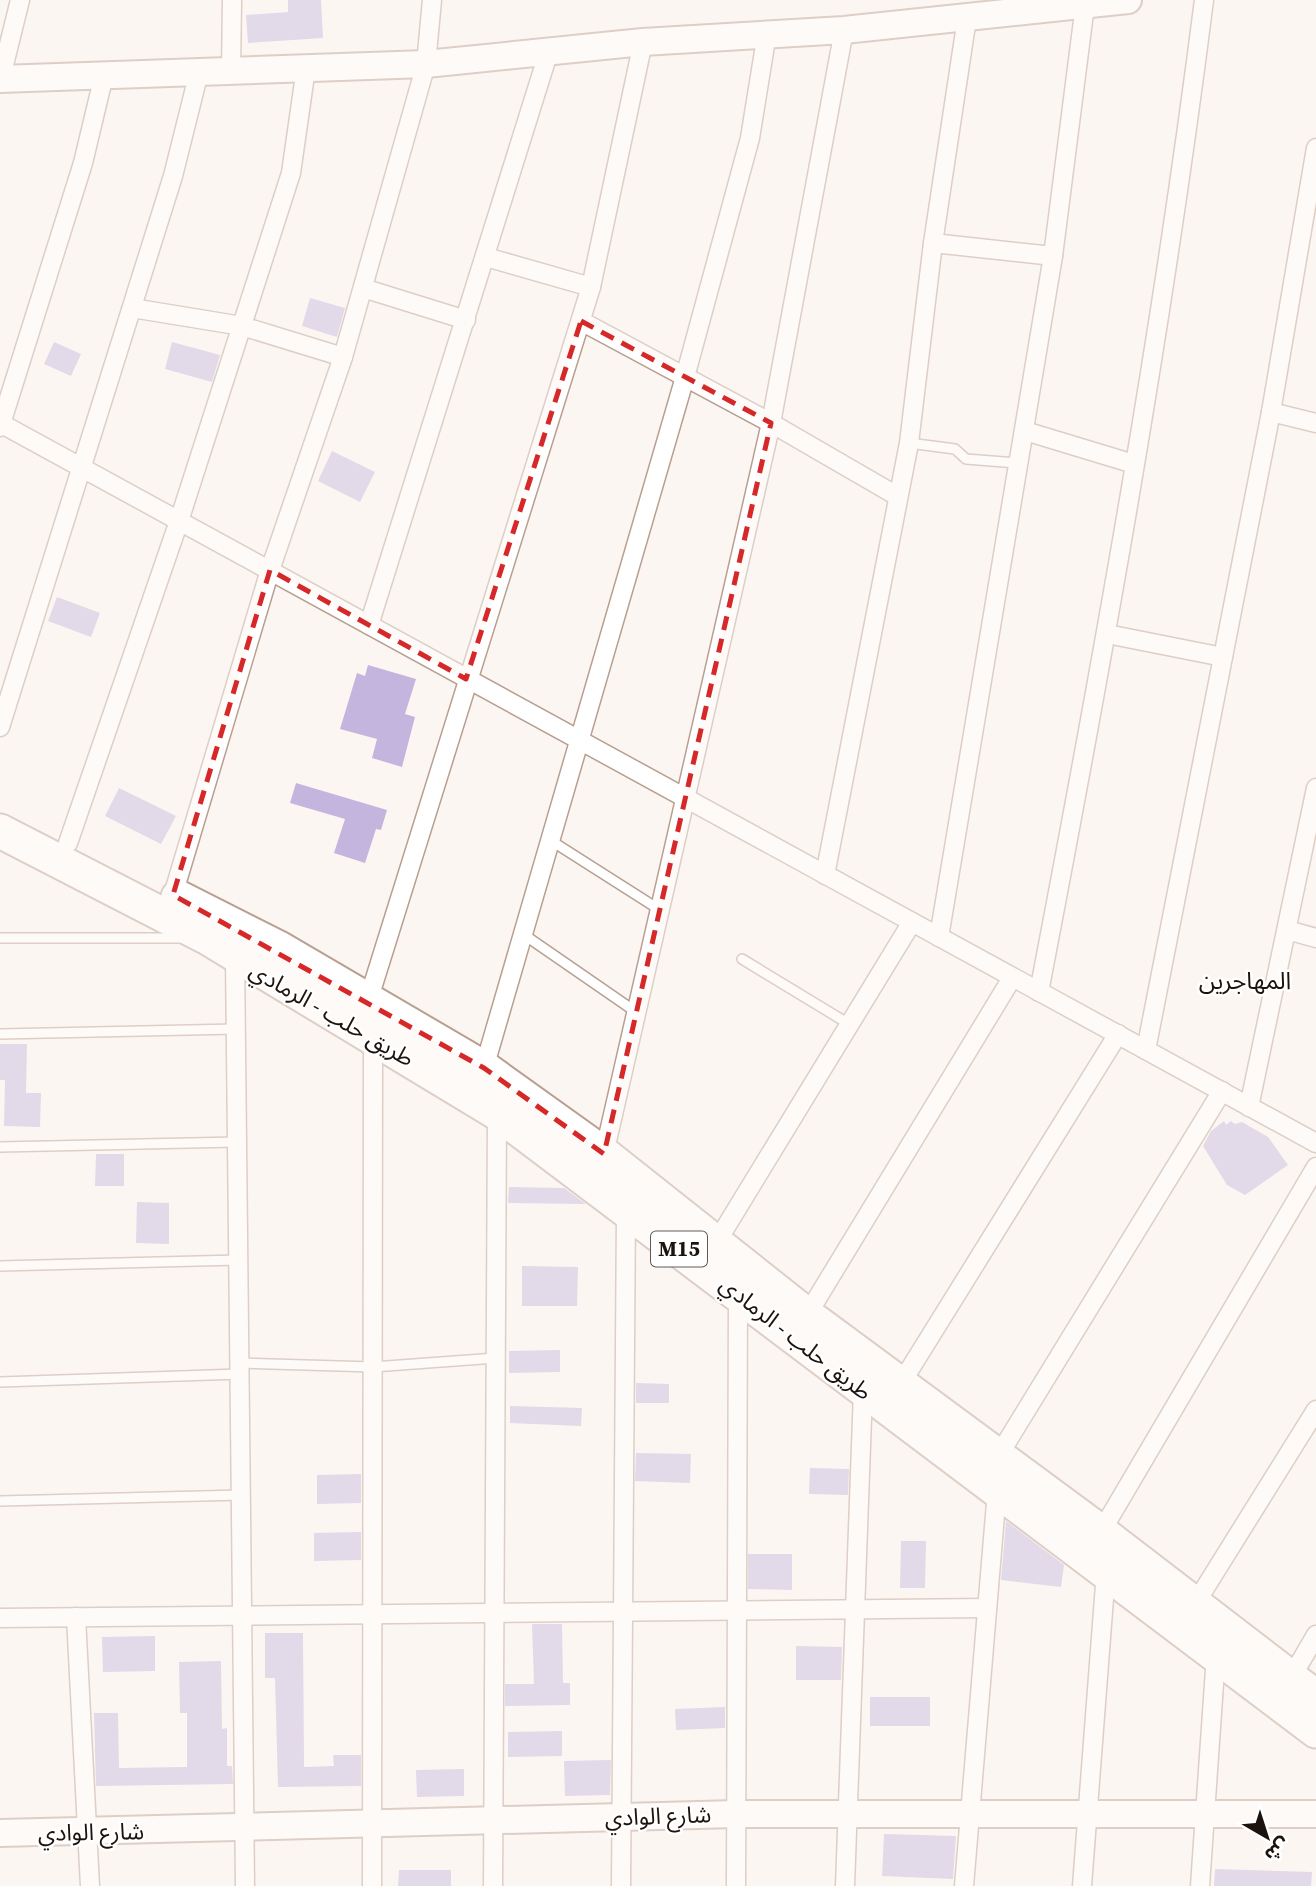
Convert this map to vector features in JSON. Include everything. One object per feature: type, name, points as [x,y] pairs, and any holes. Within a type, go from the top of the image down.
[{"type":"highway","name":"طريق حلب - الرمادي","points":[[0,809],[279,948],[484,1068],[604,1154],[807,1315],[997,1458],[1101,1532],[1303,1687]]},
{"type":"highway","name":"طريق حلب - الرمادي","points":[[0,831],[206,937],[235,957],[497,1113],[738,1292],[863,1391],[1316,1731]]},
{"type":"street","points":[[20,0],[0,80],[426,64],[643,43],[844,30],[1128,0]]},
{"type":"street","points":[[231,71],[232,0]]},
{"type":"street","points":[[173,895],[270,570],[343,357],[363,288],[426,64],[432,0]]},
{"type":"street","points":[[1039,992],[1107,634],[1184,155],[1204,0]]},
{"type":"street","points":[[939,937],[1054,256],[1085,5]]},
{"type":"street","points":[[825,875],[909,443],[933,243],[967,18]]},
{"type":"street","points":[[604,1154],[662,911],[771,423],[844,30]]},
{"type":"street","points":[[484,1068],[685,377],[750,138],[768,33]]},
{"type":"street","points":[[368,1001],[466,679],[591,287],[643,43]]},
{"type":"street","points":[[369,625],[548,54]]},
{"type":"street","points":[[68,843],[179,521],[291,173],[306,68]]},
{"type":"street","points":[[0,727],[173,176],[199,72]]},
{"type":"street","points":[[104,75],[83,163],[0,425],[1316,1143]]},
{"type":"street","points":[[1146,1050],[1271,412],[1316,148]]},
{"type":"street","points":[[933,243],[1054,256]]},
{"type":"street","points":[[486,257],[591,287]]},
{"type":"street","points":[[363,288],[466,320]]},
{"type":"street","points":[[132,308],[242,326],[343,357]]},
{"type":"street","points":[[581,321],[771,423],[897,496]]},
{"type":"street","points":[[1271,412],[1316,423]]},
{"type":"street","points":[[1025,431],[1134,464]]},
{"type":"street","points":[[1107,634],[1223,657]]},
{"type":"street","points":[[1249,1107],[1316,788]]},
{"type":"street","points":[[716,1243],[912,922]]},
{"type":"street","points":[[1287,930],[1316,938]]},
{"type":"street","points":[[235,957],[245,1886]]},
{"type":"street","points":[[807,1315],[1013,978]]},
{"type":"street","points":[[900,1385],[1118,1034]]},
{"type":"street","points":[[372,1886],[373,1038]]},
{"type":"street","points":[[997,1458],[1222,1091]]},
{"type":"street","points":[[493,1886],[497,1113]]},
{"type":"street","points":[[1101,1532],[1316,1167]]},
{"type":"street","points":[[621,1886],[626,1209]]},
{"type":"street","points":[[736,1886],[738,1292]]},
{"type":"street","points":[[845,1886],[863,1391]]},
{"type":"street","points":[[1195,1604],[1316,1410]]},
{"type":"street","points":[[964,1886],[997,1491]]},
{"type":"street","points":[[1082,1886],[1106,1573]]},
{"type":"street","points":[[0,1618],[987,1608]]},
{"type":"street","points":[[76,1617],[90,1886]]},
{"type":"street","points":[[1303,1687],[1316,1635]]},
{"type":"street","points":[[1200,1886],[1216,1655]]},
{"type":"street","name":"شارع الوادي","points":[[0,1833],[245,1829],[736,1814],[1316,1814]]},
{"type":"lane","points":[[909,443],[955,449],[966,459],[1017,463]]},
{"type":"lane","points":[[550,840],[662,911]]},
{"type":"lane","points":[[523,934],[638,1013]]},
{"type":"lane","points":[[0,938],[119,940],[206,937]]},
{"type":"lane","points":[[742,959],[849,1024]]},
{"type":"lane","points":[[0,1034],[236,1029]]},
{"type":"lane","points":[[0,1147],[237,1142]]},
{"type":"lane","points":[[0,1266],[238,1261]]},
{"type":"lane","points":[[0,1382],[240,1368],[373,1367],[496,1358]]},
{"type":"lane","points":[[0,1501],[241,1495]]},
{"type":"highlighted area","points":[[581,321],[771,423],[604,1154],[484,1068],[173,895],[270,570],[466,679]]},
{"type":"building","points":[[288,0],[321,0],[323,38],[248,43],[246,15],[288,12]]},
{"type":"building","points":[[310,298],[345,308],[337,337],[302,326]]},
{"type":"building","points":[[54,342],[81,354],[71,376],[44,364]]},
{"type":"building","points":[[172,342],[220,355],[212,382],[165,369]]},
{"type":"building","points":[[332,451],[375,472],[360,502],[318,481]]},
{"type":"building","points":[[57,597],[100,613],[91,637],[48,621]]},
{"type":"building","points":[[368,665],[416,679],[405,714],[415,717],[402,767],[372,758],[377,739],[340,729],[357,673],[365,676]]},
{"type":"building","points":[[296,783],[387,810],[381,830],[376,829],[365,863],[334,853],[345,819],[290,803]]},
{"type":"building","points":[[119,788],[176,816],[161,844],[105,816]]},
{"type":"building","points":[[0,1044],[27,1044],[26,1093],[41,1093],[40,1127],[4,1126],[5,1080],[0,1080]]},
{"type":"building","points":[[1224,1121],[1226,1125],[1231,1121],[1235,1124],[1242,1122],[1268,1137],[1288,1165],[1245,1195],[1227,1185],[1203,1146],[1211,1131]]},
{"type":"building","points":[[96,1154],[124,1154],[124,1186],[95,1186]]},
{"type":"building","points":[[509,1187],[564,1188],[586,1204],[508,1203]]},
{"type":"building","points":[[137,1202],[169,1203],[169,1244],[136,1243]]},
{"type":"building","points":[[522,1266],[578,1267],[577,1306],[522,1306]]},
{"type":"building","points":[[560,1350],[560,1372],[509,1373],[509,1351]]},
{"type":"building","points":[[636,1383],[669,1384],[669,1403],[636,1403]]},
{"type":"building","points":[[510,1406],[582,1408],[581,1426],[510,1423]]},
{"type":"building","points":[[636,1453],[691,1454],[690,1483],[635,1481]]},
{"type":"building","points":[[810,1468],[849,1469],[848,1495],[809,1494]]},
{"type":"building","points":[[361,1474],[361,1503],[317,1504],[317,1475]]},
{"type":"building","points":[[1006,1521],[1064,1565],[1061,1587],[1001,1580]]},
{"type":"building","points":[[361,1532],[361,1560],[314,1561],[314,1533]]},
{"type":"building","points":[[901,1541],[926,1541],[925,1588],[900,1588]]},
{"type":"building","points":[[748,1554],[792,1554],[792,1590],[748,1589]]},
{"type":"building","points":[[532,1624],[562,1624],[563,1683],[570,1683],[570,1705],[505,1706],[505,1684],[534,1684]]},
{"type":"building","points":[[265,1633],[303,1633],[304,1767],[334,1766],[333,1755],[361,1755],[361,1786],[278,1787],[275,1678],[265,1678]]},
{"type":"building","points":[[155,1636],[155,1671],[103,1672],[102,1637]]},
{"type":"building","points":[[796,1646],[842,1647],[841,1680],[796,1680]]},
{"type":"building","points":[[221,1661],[222,1729],[227,1728],[227,1766],[232,1766],[233,1784],[96,1786],[94,1713],[118,1713],[119,1768],[187,1767],[187,1713],[180,1713],[179,1662]]},
{"type":"building","points":[[870,1697],[930,1697],[930,1726],[870,1726]]},
{"type":"building","points":[[725,1707],[725,1728],[676,1730],[675,1709]]},
{"type":"building","points":[[562,1731],[562,1756],[508,1757],[508,1732]]},
{"type":"building","points":[[611,1760],[610,1795],[565,1796],[564,1761]]},
{"type":"building","points":[[464,1769],[464,1796],[417,1797],[416,1770]]},
{"type":"building","points":[[884,1834],[956,1836],[953,1879],[882,1876]]},
{"type":"building","points":[[1215,1869],[1312,1872],[1311,1886],[1214,1886]]},
{"type":"building","points":[[399,1870],[451,1870],[451,1886],[398,1886]]},
{"type":"district","name":"المهاجرين","points":[[1245,981]]}]
